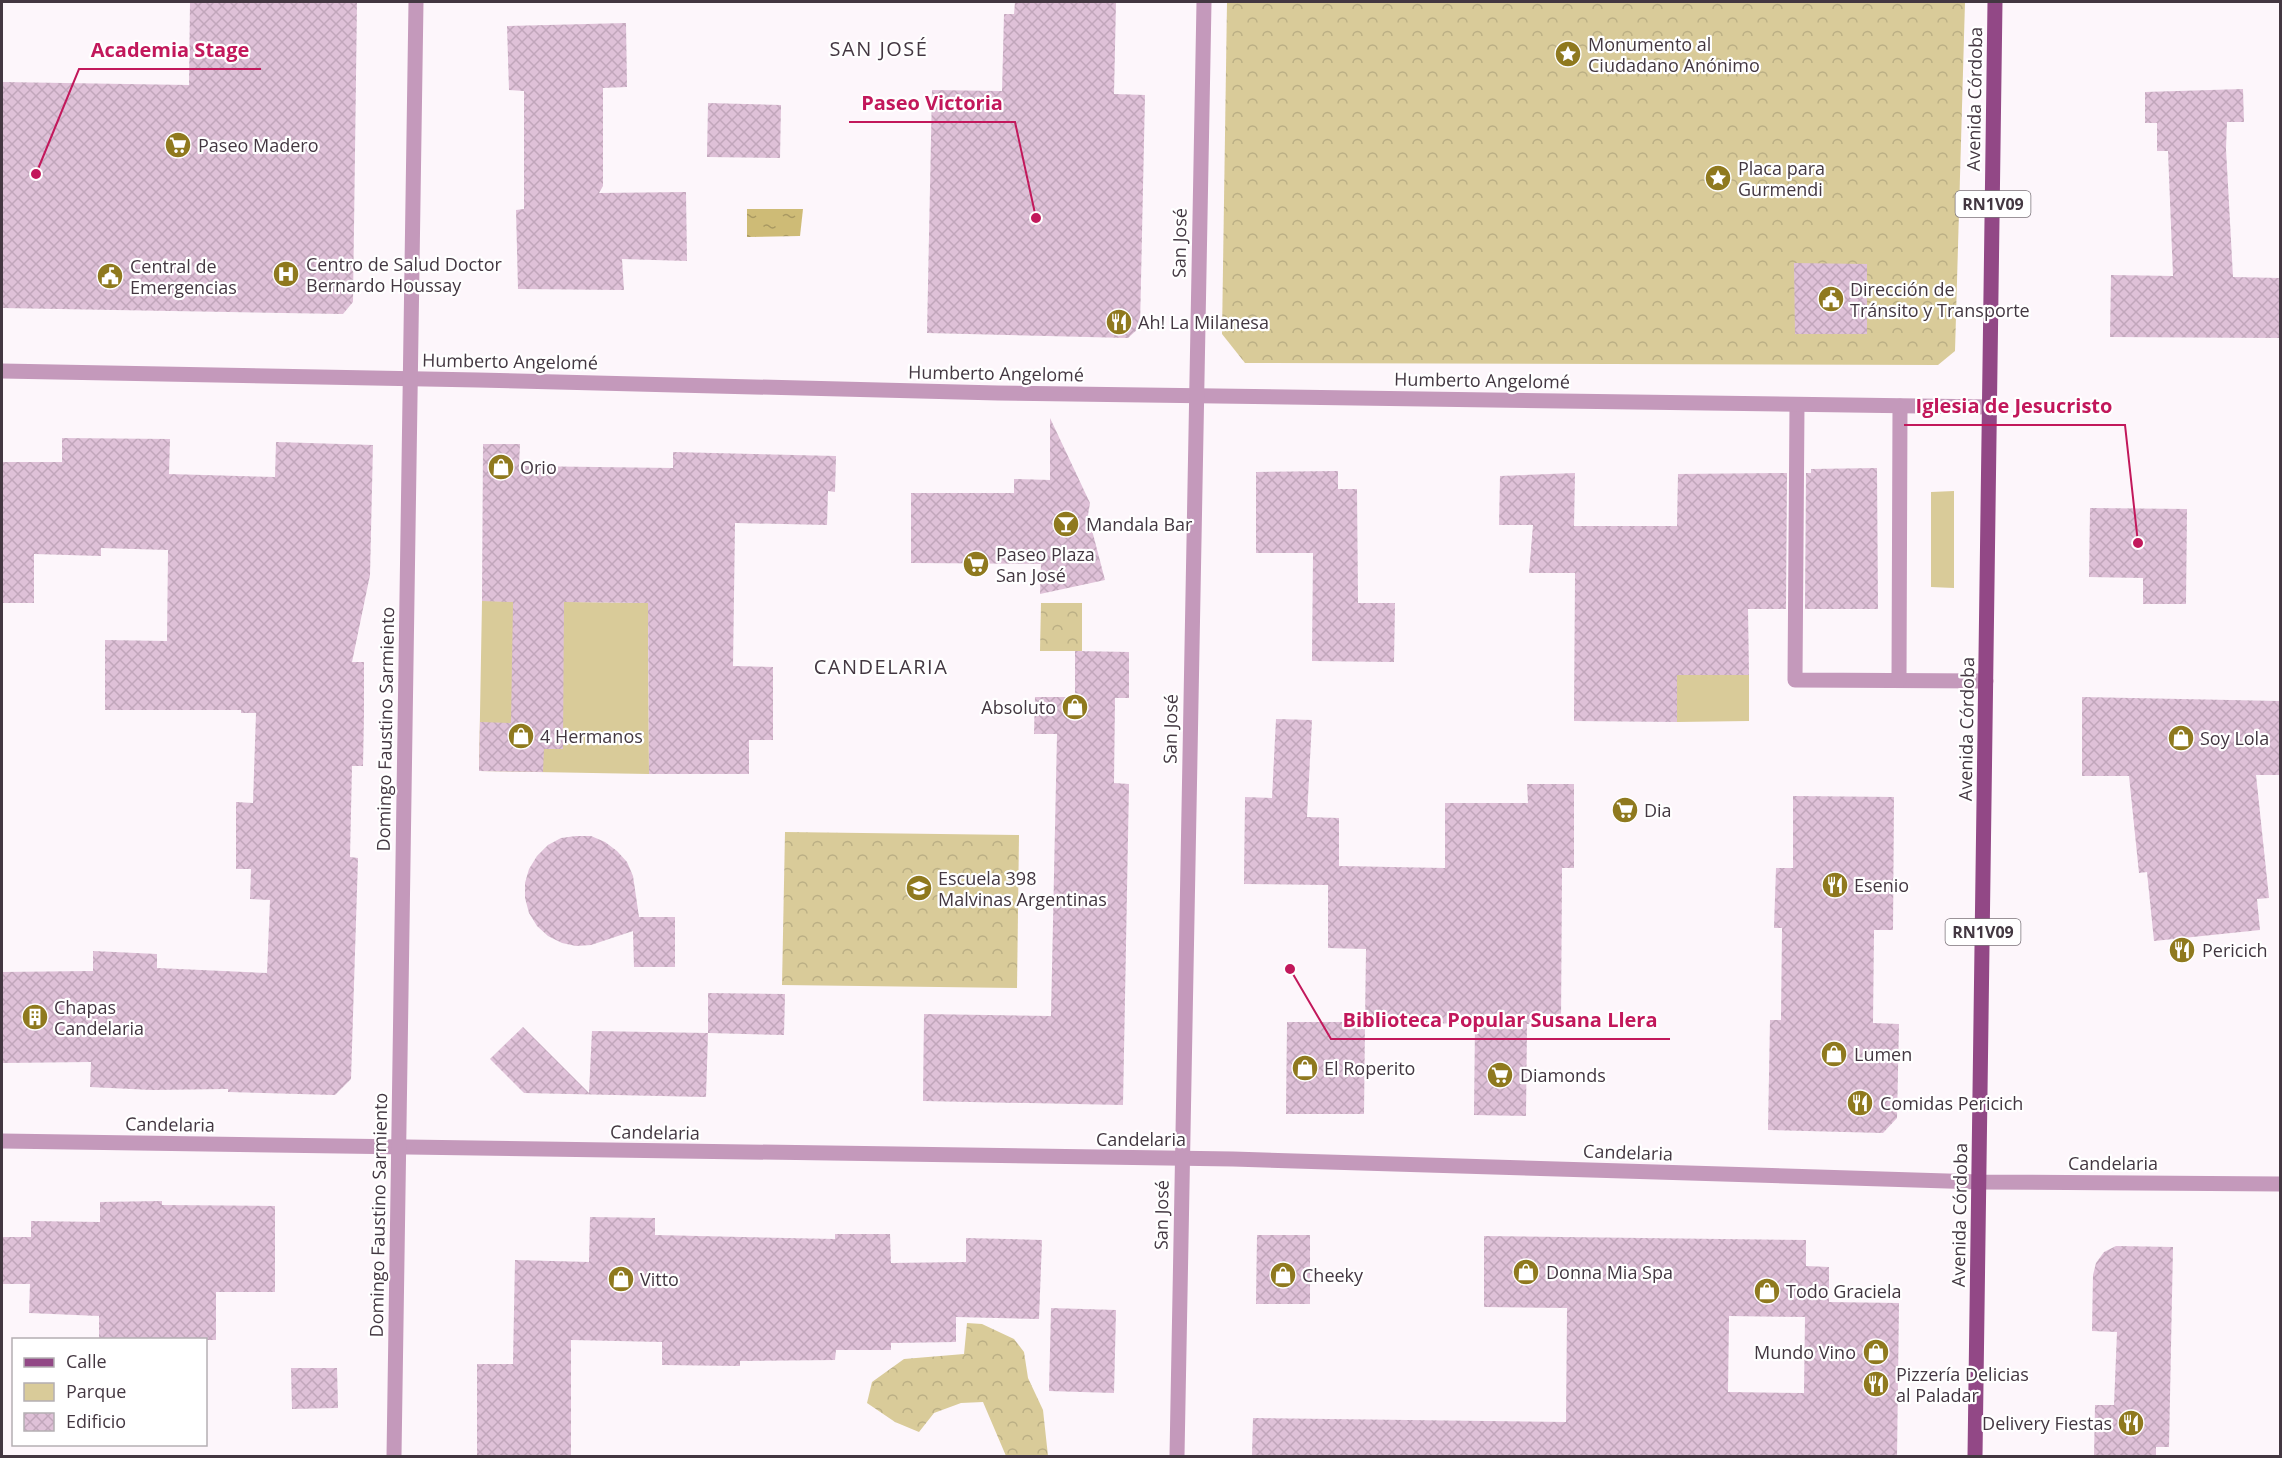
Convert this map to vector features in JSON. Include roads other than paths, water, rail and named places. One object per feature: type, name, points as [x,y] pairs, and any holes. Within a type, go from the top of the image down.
[{"type":"main road","name":"Avenida Córdoba","points":[[1976,1456],[1995,2]]},
{"type":"street","name":"Domingo Faustino Sarmiento","points":[[394,1456],[416,2]]},
{"type":"street","name":"San José","points":[[1177,1456],[1204,2]]},
{"type":"street","name":"Humberto Angelomé","points":[[2,371],[998,393],[1990,407]]},
{"type":"street","points":[[1797,405],[1795,680],[1986,681]]},
{"type":"street","points":[[1899,680],[1900,406]]},
{"type":"street","name":"Candelaria","points":[[2,1141],[1182,1159],[1979,1182],[2280,1184]]},
{"type":"water","points":[[747,209],[803,209],[800,236],[747,237]]},
{"type":"place","name":"Monumento al Ciudadano Anónimo","points":[[1568,54]]},
{"type":"place","name":"Paseo Madero","points":[[178,145]]},
{"type":"place","name":"Academia Stage","points":[[36,174]]},
{"type":"place","name":"Placa para Gurmendi","points":[[1718,178]]},
{"type":"place","name":"Paseo Victoria","points":[[1036,218]]},
{"type":"place","name":"Centro de Salud Doctor Bernardo Houssay","points":[[286,274]]},
{"type":"place","name":"Central de Emergencias","points":[[110,276]]},
{"type":"place","name":"Dirección de Tránsito y Transporte","points":[[1831,299]]},
{"type":"place","name":"Ah! La Milanesa","points":[[1119,322]]},
{"type":"place","name":"Orio","points":[[501,467]]},
{"type":"place","name":"Mandala Bar","points":[[1066,524]]},
{"type":"place","name":"Iglesia de Jesucristo","points":[[2138,543]]},
{"type":"place","name":"Paseo Plaza San José","points":[[976,564]]},
{"type":"place","name":"Absoluto","points":[[1075,707]]},
{"type":"place","name":"4 Hermanos","points":[[521,736]]},
{"type":"place","name":"Soy Lola","points":[[2181,738]]},
{"type":"place","name":"Dia","points":[[1625,810]]},
{"type":"place","name":"Esenio","points":[[1835,885]]},
{"type":"place","name":"Escuela 398 Malvinas Argentinas","points":[[919,888]]},
{"type":"place","name":"Pericich","points":[[2182,950]]},
{"type":"place","name":"Biblioteca Popular Susana Llera","points":[[1290,969]]},
{"type":"place","name":"Chapas Candelaria","points":[[35,1017]]},
{"type":"place","name":"Lumen","points":[[1834,1054]]},
{"type":"place","name":"El Roperito","points":[[1305,1068]]},
{"type":"place","name":"Diamonds","points":[[1500,1075]]},
{"type":"place","name":"Comidas Pericich","points":[[1860,1103]]},
{"type":"place","name":"Donna Mia Spa","points":[[1526,1272]]},
{"type":"place","name":"Cheeky","points":[[1283,1275]]},
{"type":"place","name":"Vitto","points":[[621,1279]]},
{"type":"place","name":"Todo Graciela","points":[[1767,1291]]},
{"type":"place","name":"Mundo Vino","points":[[1876,1352]]},
{"type":"place","name":"Pizzería Delicias al Paladar","points":[[1876,1384]]},
{"type":"place","name":"Delivery Fiestas","points":[[2131,1423]]},
{"type":"district","name":"SAN JOSÉ","points":[[879,48]]},
{"type":"district","name":"CANDELARIA","points":[[881,666]]}]
